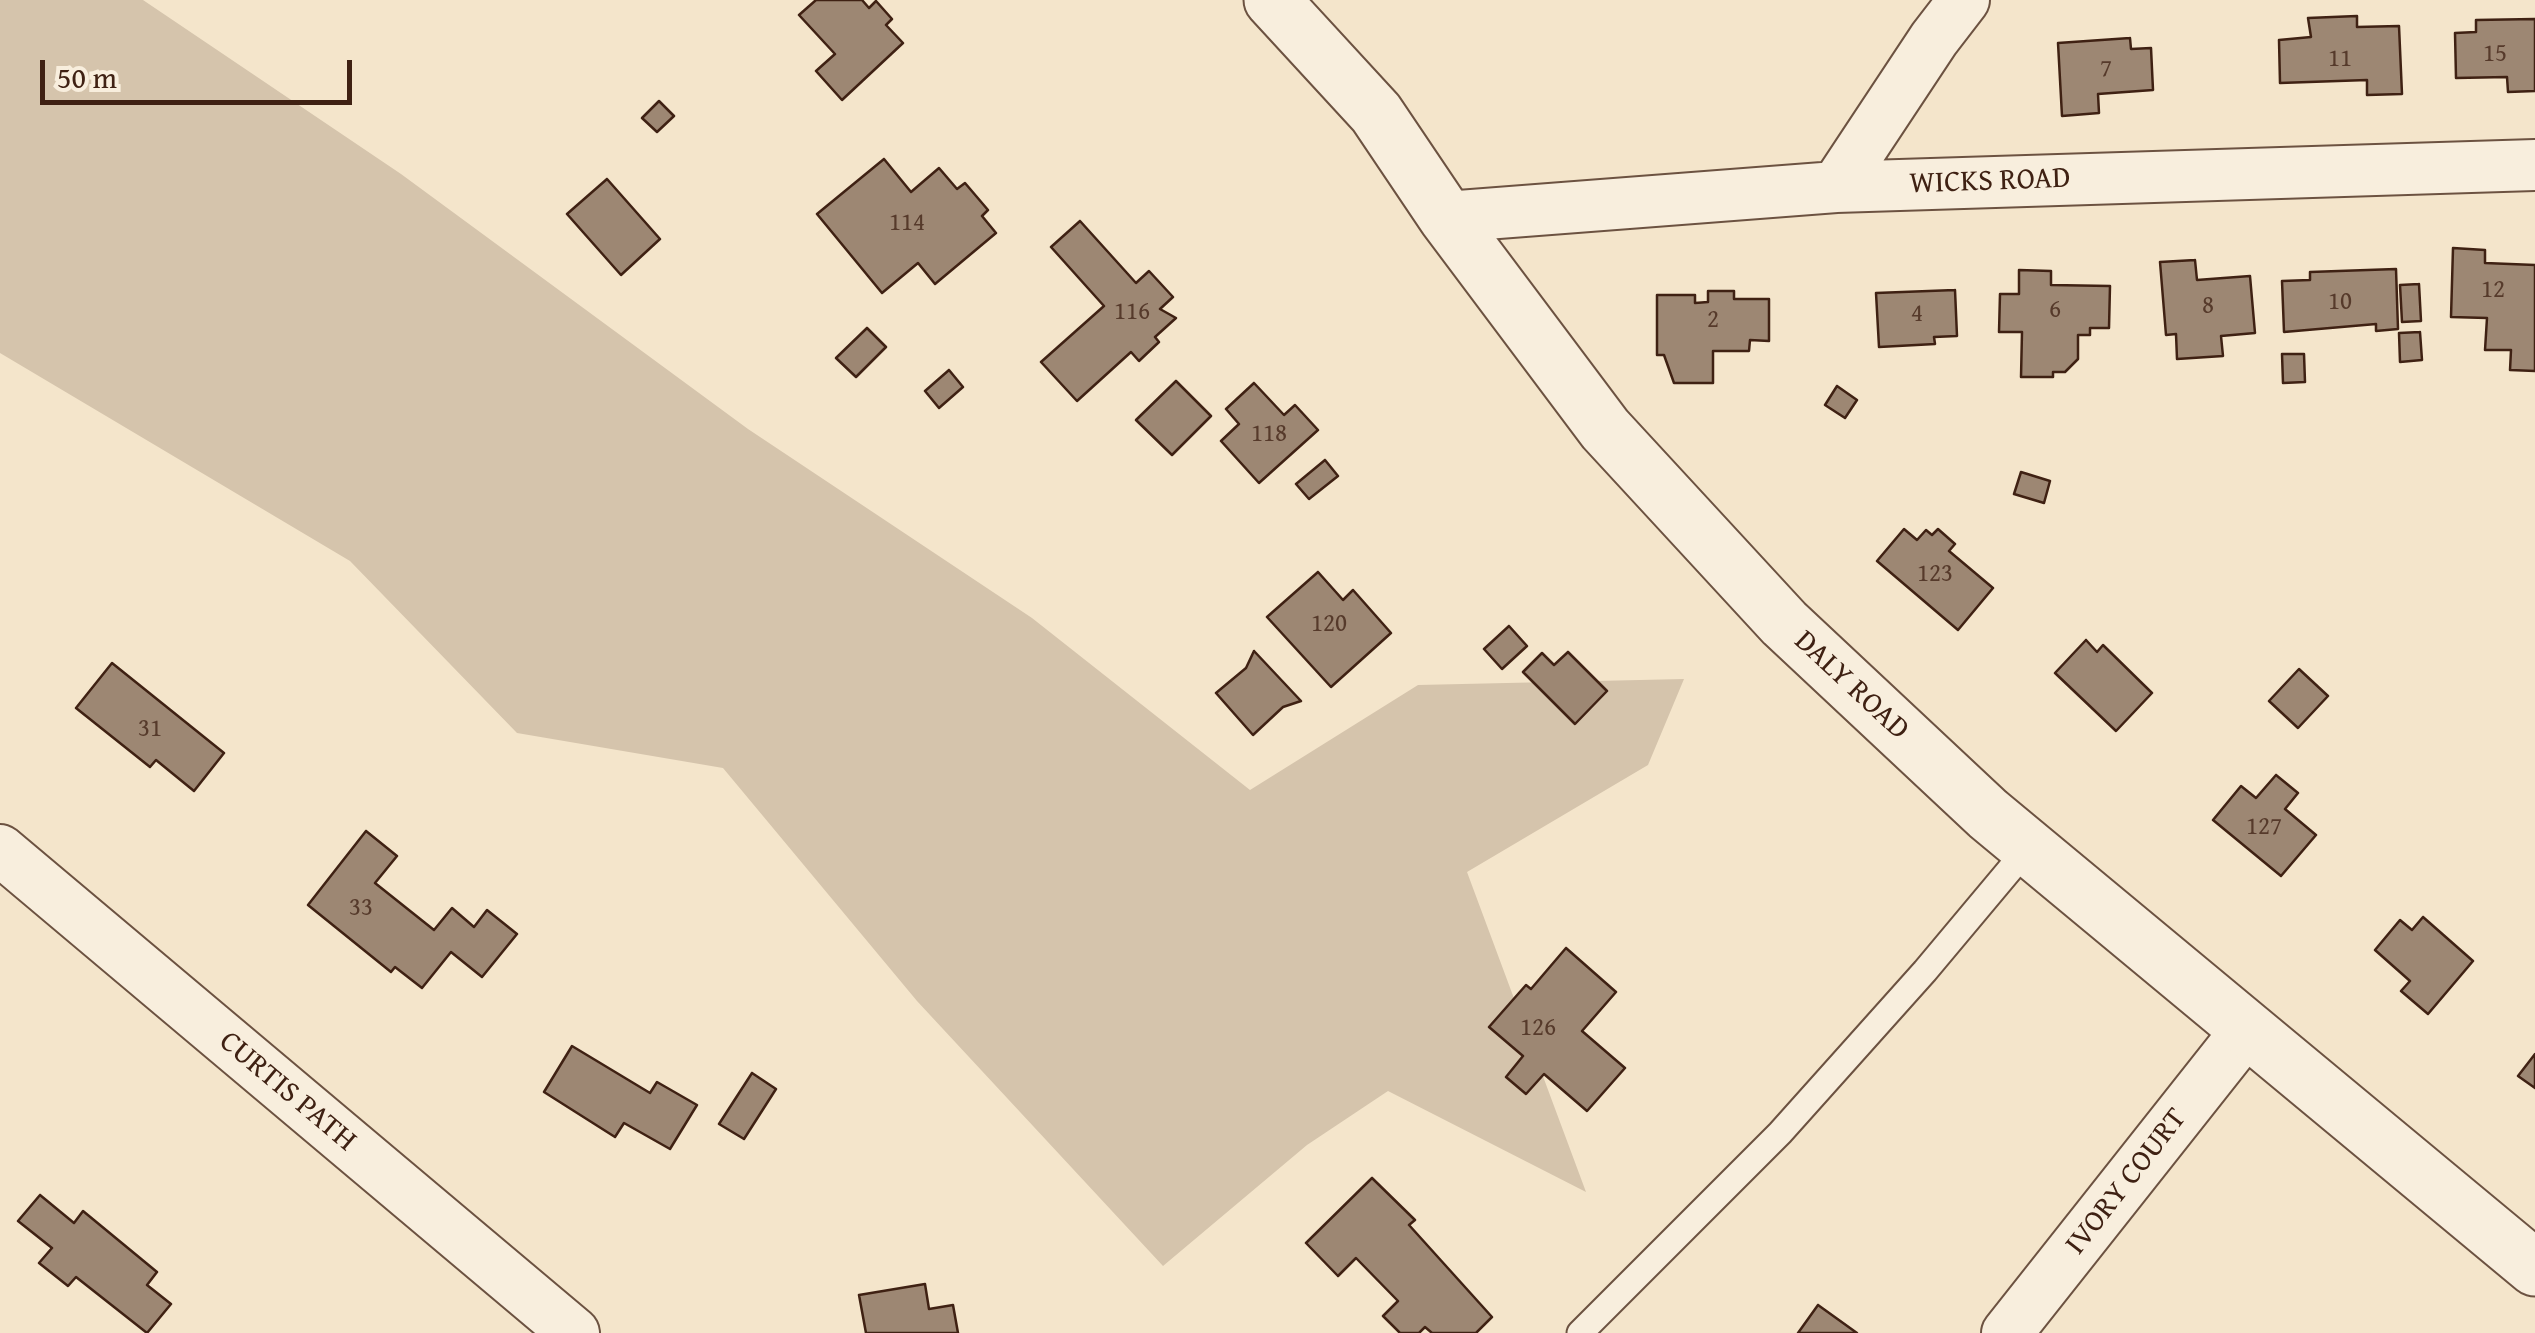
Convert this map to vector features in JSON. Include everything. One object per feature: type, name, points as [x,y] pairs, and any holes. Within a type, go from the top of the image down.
[{"type":"street","name":"DALY ROAD","points":[[1272,0],[1376,114],[1446,217],[1605,429],[1784,623],[1988,814],[2535,1268]]},
{"type":"street","points":[[1836,187],[1964,0]]},
{"type":"street","name":"WICKS ROAD","points":[[1446,217],[1836,187],[2535,165]]},
{"type":"street","name":"CURTIS PATH","points":[[0,850],[574,1333]]},
{"type":"street","name":"IVORY COURT","points":[[2008,1333],[2246,1031]]},
{"type":"lane","points":[[1580,1333],[1780,1133],[1925,971],[2028,848]]},
{"type":"shaded area","points":[[0,0],[143,0],[401,174],[748,429],[1032,618],[1250,790],[1418,685],[1684,679],[1648,765],[1467,872],[1586,1192],[1388,1091],[1307,1145],[1163,1266],[917,1001],[723,768],[517,733],[350,561],[0,353]]},
{"type":"building","points":[[816,0],[862,0],[869,8],[876,1],[892,19],[886,25],[903,43],[842,100],[816,71],[835,54],[799,15]]},
{"type":"building","points":[[2357,16],[2357,27],[2399,26],[2402,94],[2367,95],[2367,80],[2280,83],[2279,40],[2311,37],[2308,18]]},
{"type":"building","points":[[2535,19],[2535,91],[2508,92],[2507,77],[2456,78],[2455,33],[2476,32],[2476,20]]},
{"type":"building","points":[[2130,38],[2131,49],[2151,48],[2153,90],[2098,94],[2099,113],[2062,116],[2058,43]]},
{"type":"building","points":[[659,101],[674,116],[657,132],[642,118]]},
{"type":"building","points":[[884,159],[911,192],[939,168],[957,189],[965,183],[988,210],[982,216],[996,233],[935,284],[918,263],[882,293],[817,214]]},
{"type":"building","points":[[607,179],[660,239],[621,275],[567,214]]},
{"type":"building","points":[[1080,221],[1136,283],[1149,271],[1173,297],[1160,309],[1176,318],[1155,337],[1159,342],[1139,361],[1131,352],[1077,401],[1041,362],[1104,306],[1051,247]]},
{"type":"building","points":[[2453,248],[2485,250],[2485,263],[2535,265],[2535,371],[2510,370],[2511,350],[2485,350],[2487,318],[2451,317]]},
{"type":"building","points":[[2195,260],[2197,280],[2250,276],[2255,333],[2221,336],[2223,356],[2177,359],[2176,334],[2166,335],[2160,262]]},
{"type":"building","points":[[2396,269],[2398,329],[2376,331],[2376,324],[2284,332],[2282,281],[2310,280],[2310,272]]},
{"type":"building","points":[[2019,270],[2051,271],[2051,285],[2110,286],[2109,328],[2090,328],[2090,335],[2078,335],[2078,359],[2065,372],[2053,372],[2053,377],[2021,377],[2022,332],[1999,332],[2000,294],[2019,294]]},
{"type":"building","points":[[2419,284],[2421,321],[2402,322],[2400,285]]},
{"type":"building","points":[[1955,290],[1957,336],[1934,337],[1935,344],[1879,347],[1876,293]]},
{"type":"building","points":[[1708,291],[1734,291],[1734,299],[1769,299],[1769,341],[1750,340],[1749,351],[1713,351],[1713,383],[1674,383],[1664,355],[1657,355],[1657,295],[1695,295],[1695,303],[1708,302]]},
{"type":"building","points":[[867,328],[886,347],[856,377],[836,358]]},
{"type":"building","points":[[2420,332],[2422,360],[2400,362],[2399,333]]},
{"type":"building","points":[[2282,354],[2304,354],[2305,382],[2283,383]]},
{"type":"building","points":[[949,370],[963,387],[939,408],[925,391]]},
{"type":"building","points":[[1176,381],[1211,416],[1172,455],[1136,420]]},
{"type":"building","points":[[1254,383],[1284,415],[1295,405],[1318,430],[1259,483],[1221,441],[1239,424],[1226,409]]},
{"type":"building","points":[[1837,386],[1857,400],[1845,418],[1825,405]]},
{"type":"building","points":[[1325,460],[1338,476],[1309,499],[1296,484]]},
{"type":"building","points":[[2021,472],[2050,481],[2044,503],[2014,494]]},
{"type":"building","points":[[1904,529],[1917,540],[1926,530],[1932,535],[1938,529],[1955,544],[1949,551],[1993,588],[1958,630],[1877,561]]},
{"type":"building","points":[[1318,572],[1343,600],[1353,590],[1391,633],[1331,687],[1267,617]]},
{"type":"building","points":[[1509,626],[1527,646],[1502,669],[1484,649]]},
{"type":"building","points":[[2086,640],[2097,652],[2103,645],[2152,693],[2116,731],[2055,673]]},
{"type":"building","points":[[1254,651],[1301,701],[1283,707],[1253,735],[1216,693],[1246,668]]},
{"type":"building","points":[[1568,652],[1607,691],[1575,724],[1523,672],[1542,653],[1554,665]]},
{"type":"building","points":[[112,663],[224,753],[194,791],[156,760],[150,767],[76,708]]},
{"type":"building","points":[[2299,669],[2328,696],[2298,728],[2269,701]]},
{"type":"building","points":[[2276,775],[2298,793],[2285,809],[2316,835],[2281,876],[2213,820],[2241,786],[2256,798]]},
{"type":"building","points":[[366,831],[397,856],[375,883],[434,930],[452,908],[474,927],[487,910],[517,934],[482,977],[451,952],[422,988],[395,967],[391,972],[308,905]]},
{"type":"building","points":[[2423,917],[2473,961],[2428,1014],[2401,991],[2410,981],[2375,950],[2400,920],[2412,930]]},
{"type":"building","points":[[1566,948],[1616,992],[1582,1031],[1625,1068],[1587,1111],[1544,1074],[1526,1094],[1506,1077],[1523,1056],[1489,1027],[1526,985],[1531,989]]},
{"type":"building","points":[[572,1046],[650,1093],[657,1082],[697,1105],[670,1149],[624,1123],[615,1137],[544,1092]]},
{"type":"building","points":[[2535,1054],[2535,1088],[2518,1076]]},
{"type":"building","points":[[752,1073],[776,1089],[744,1139],[719,1124]]},
{"type":"building","points":[[1372,1178],[1415,1220],[1409,1225],[1492,1317],[1476,1333],[1432,1333],[1425,1327],[1419,1333],[1400,1333],[1383,1316],[1398,1301],[1356,1258],[1338,1276],[1306,1243]]},
{"type":"building","points":[[40,1195],[74,1223],[83,1211],[157,1272],[147,1285],[171,1304],[147,1333],[76,1277],[68,1286],[39,1263],[52,1248],[18,1221]]},
{"type":"building","points":[[925,1284],[929,1309],[953,1305],[958,1333],[866,1333],[859,1295]]},
{"type":"building","points":[[1818,1305],[1857,1333],[1798,1333]]}]
